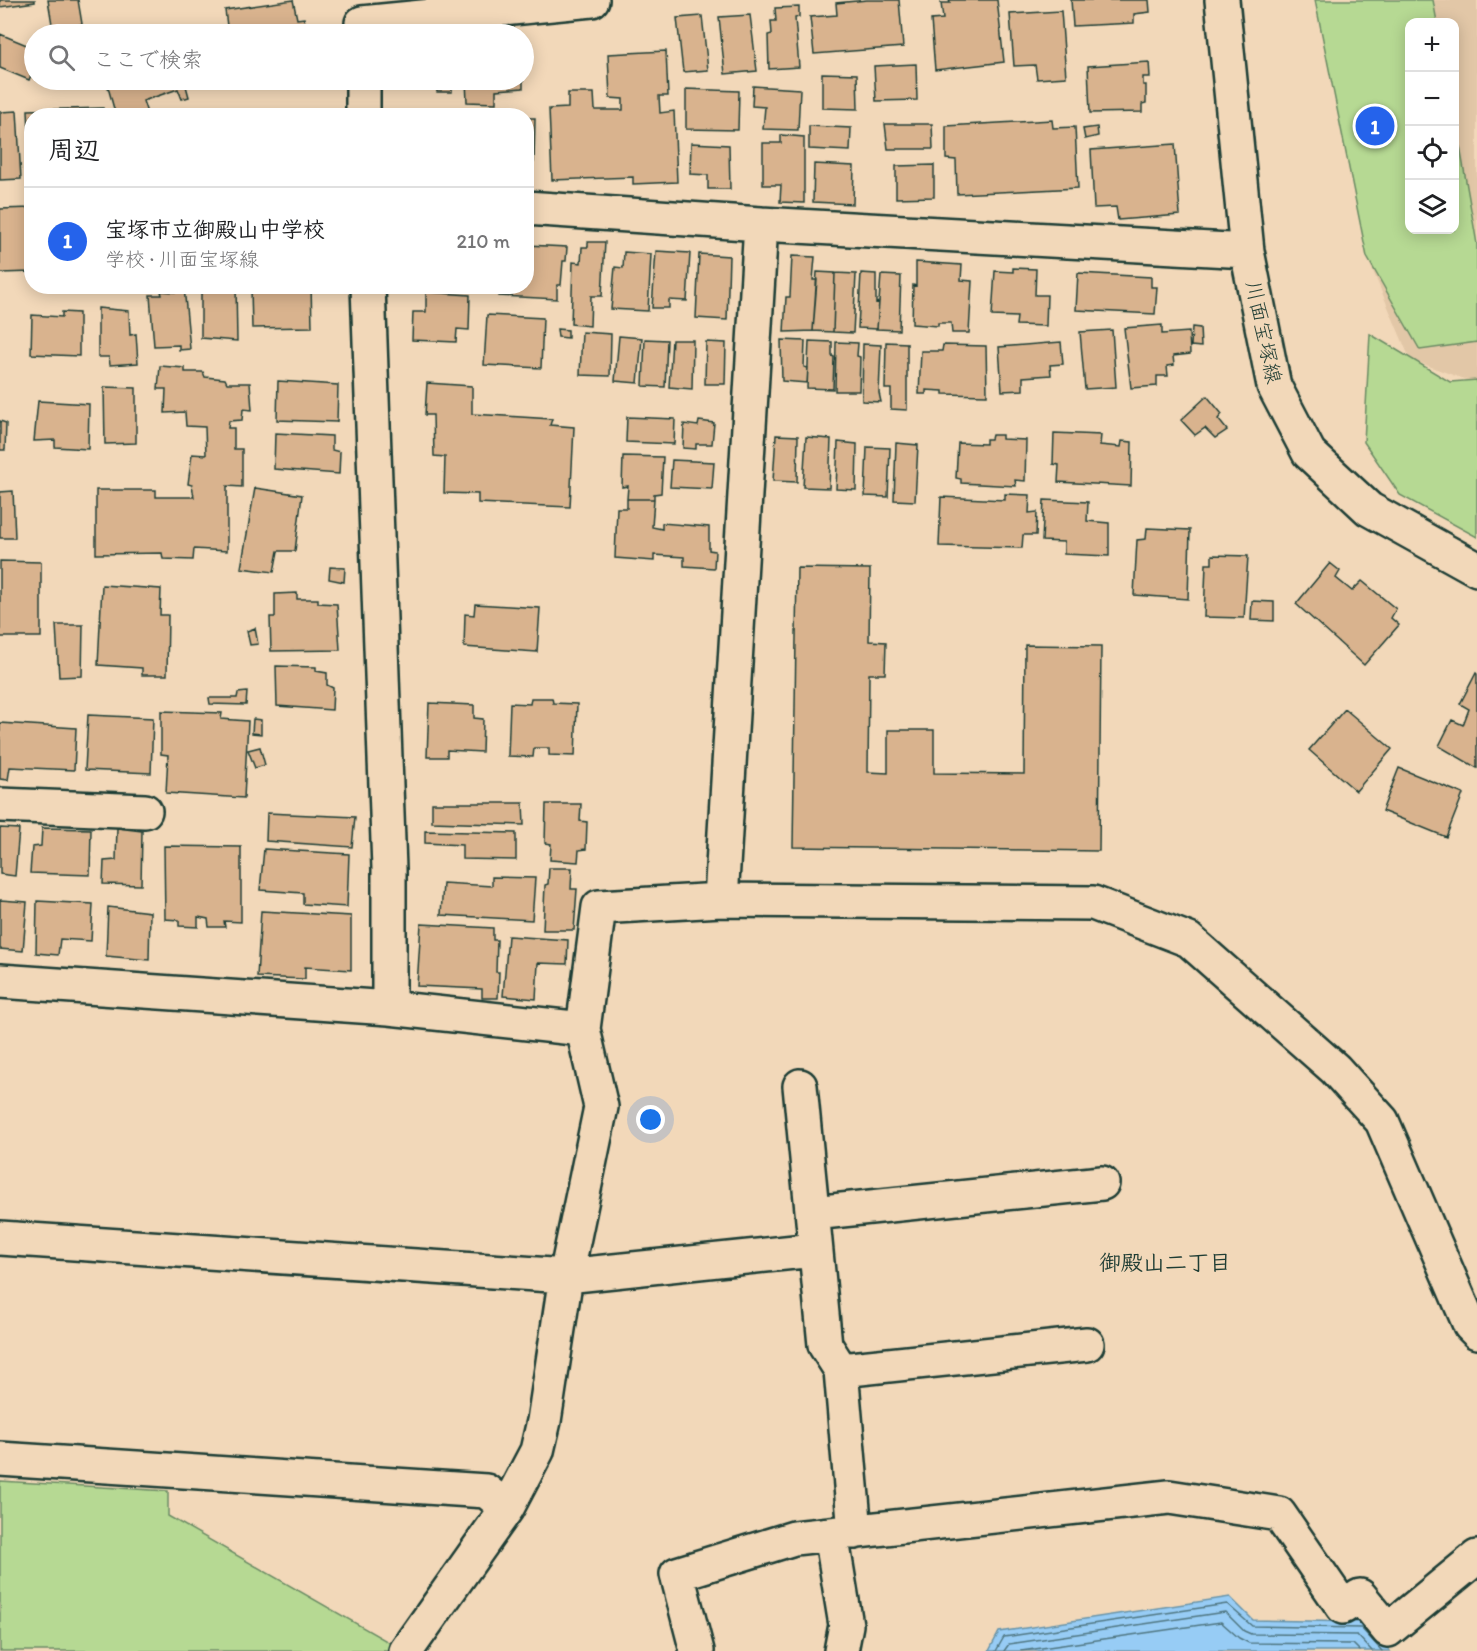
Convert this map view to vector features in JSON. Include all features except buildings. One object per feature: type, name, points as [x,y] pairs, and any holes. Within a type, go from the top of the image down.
[{"type":"street","points":[[362,19],[592,0]]},
{"type":"street","name":"川面宝塚線","points":[[1222,0],[1247,251],[1274,386],[1309,453],[1369,509],[1477,569]]},
{"type":"street","points":[[363,90],[363,108]]},
{"type":"street","points":[[534,209],[760,225],[1247,251]]},
{"type":"street","points":[[721,900],[760,225]]},
{"type":"street","points":[[368,294],[389,868],[388,1008]]},
{"type":"street","points":[[0,805],[146,811]]},
{"type":"street","points":[[406,1651],[507,1508],[537,1451],[544,1421],[566,1276],[601,1107],[583,1029],[599,907],[721,900],[1093,903],[1190,940],[1335,1069],[1382,1121],[1470,1325],[1477,1332]]},
{"type":"street","points":[[0,981],[388,1008],[583,1029]]},
{"type":"street","points":[[800,1086],[813,1213],[814,1250],[825,1345],[841,1370],[846,1625],[841,1651]]},
{"type":"street","points":[[813,1213],[1102,1183]]},
{"type":"street","points":[[0,1238],[566,1276],[814,1250]]},
{"type":"street","points":[[841,1370],[1087,1344]]},
{"type":"street","points":[[0,1459],[486,1491],[507,1508]]},
{"type":"street","points":[[697,1651],[677,1574],[794,1538],[1169,1497],[1279,1514],[1344,1607],[1360,1596],[1388,1630],[1477,1557]]},
{"type":"shaded area","points":[[1315,0],[1477,0],[1477,384],[1410,359],[1367,257]]},
{"type":"green space","points":[[1315,0],[1433,0],[1436,18],[1405,18],[1405,234],[1459,234],[1459,141],[1477,244],[1477,342],[1420,350],[1367,257]]},
{"type":"green space","points":[[1370,334],[1450,382],[1477,380],[1477,537],[1400,495],[1364,442]]},
{"type":"green space","points":[[0,1481],[168,1491],[168,1516],[392,1644],[389,1651],[0,1651]]},
{"type":"water","points":[[1230,1597],[1253,1620],[1365,1622],[1390,1651],[989,1651],[999,1632]]},
{"type":"place","name":"宝塚市立御殿山中学校","points":[[1375,126]]},
{"type":"district","name":"御殿山二丁目","points":[[1165,1262]]}]
